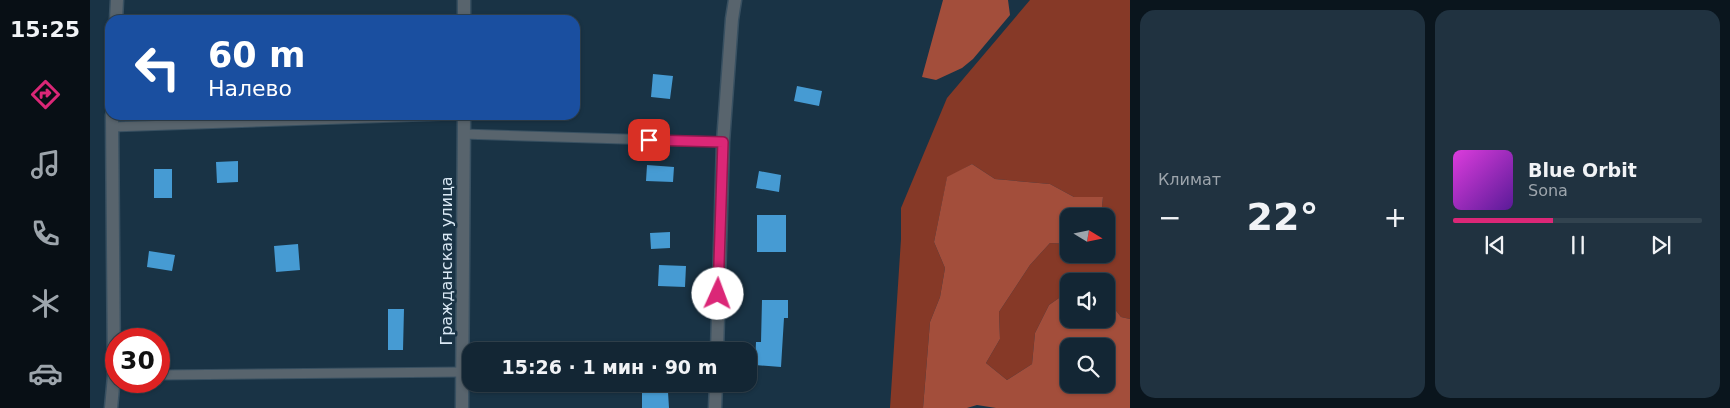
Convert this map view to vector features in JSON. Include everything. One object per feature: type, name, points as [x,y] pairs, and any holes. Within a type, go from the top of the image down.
[{"type":"street","points":[[116,15],[117,0]]},
{"type":"street","points":[[464,0],[464,15]]},
{"type":"street","points":[[717,342],[723,142],[734,0]]},
{"type":"street","name":"Гражданская улица","points":[[462,342],[464,120]]},
{"type":"street","points":[[112,121],[114,328]]},
{"type":"street","name":"Гражданская улица","points":[[462,392],[462,408]]},
{"type":"street","points":[[715,408],[716,392]]},
{"type":"street","points":[[111,408],[113,393]]},
{"type":"lane","points":[[112,121],[169,120]]},
{"type":"lane","points":[[463,134],[723,142]]},
{"type":"lane","points":[[170,376],[462,372]]},
{"type":"shaded area","points":[[943,0],[1008,0],[1010,15],[973,59],[962,68],[936,80],[922,77]]},
{"type":"shaded area","points":[[1030,0],[1130,0],[1130,319],[1121,317],[1115,309],[1115,273],[1060,273],[1060,297],[1049,305],[1035,333],[1032,364],[1007,380],[986,363],[1000,339],[999,312],[1030,265],[1050,243],[1060,244],[1060,263],[1115,263],[1115,208],[1102,208],[1103,197],[1074,197],[1050,184],[995,179],[972,164],[947,178],[934,242],[945,268],[940,297],[930,322],[923,408],[890,408],[901,239],[901,208],[947,98]]},
{"type":"shaded area","points":[[972,164],[995,179],[1050,184],[1074,197],[1103,197],[1102,208],[1060,208],[1060,244],[1050,243],[1030,265],[999,312],[1000,339],[986,363],[1007,380],[1032,364],[1035,333],[1049,305],[1060,297],[1060,328],[1115,328],[1115,309],[1121,317],[1130,319],[1130,408],[996,408],[977,405],[967,408],[923,408],[930,322],[940,297],[945,268],[934,242],[947,177]]},
{"type":"building","points":[[653,74],[673,76],[670,99],[651,97]]},
{"type":"building","points":[[797,86],[822,91],[819,106],[794,101]]},
{"type":"building","points":[[238,161],[238,182],[217,183],[216,162]]},
{"type":"building","points":[[647,165],[674,167],[673,182],[646,181]]},
{"type":"building","points":[[154,169],[172,169],[172,198],[154,198]]},
{"type":"building","points":[[759,171],[781,175],[779,192],[756,188]]},
{"type":"building","points":[[757,215],[786,215],[786,252],[757,252]]},
{"type":"building","points":[[670,232],[670,248],[651,249],[650,233]]},
{"type":"building","points":[[298,244],[300,270],[276,272],[274,246]]},
{"type":"building","points":[[149,251],[175,255],[172,271],[147,267]]},
{"type":"building","points":[[659,265],[686,266],[685,287],[658,286]]},
{"type":"building","points":[[762,300],[788,300],[788,318],[784,318],[781,367],[757,365],[757,342],[761,342]]},
{"type":"building","points":[[388,309],[404,309],[403,350],[388,350]]},
{"type":"building","points":[[668,392],[669,408],[642,408],[642,393]]},
{"type":"route","points":[[649,140],[723,142],[718,294]]}]
